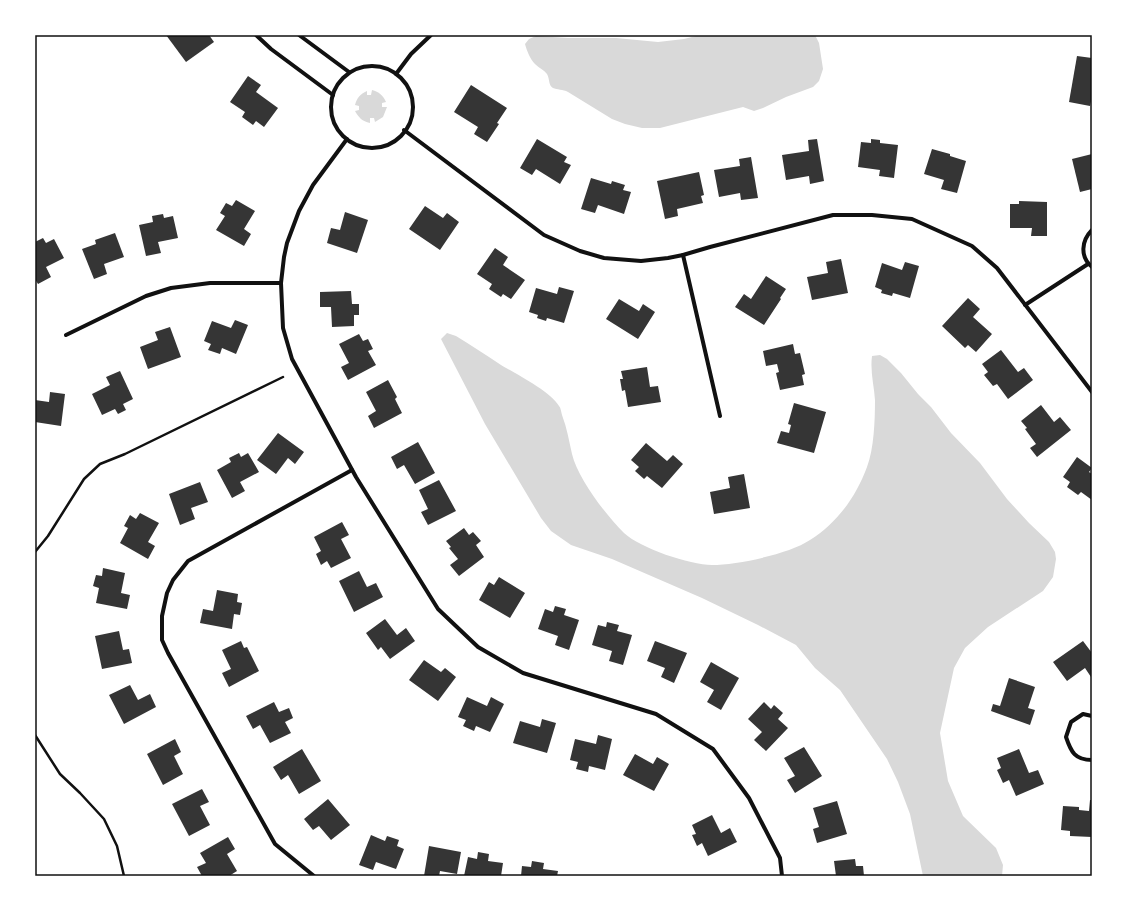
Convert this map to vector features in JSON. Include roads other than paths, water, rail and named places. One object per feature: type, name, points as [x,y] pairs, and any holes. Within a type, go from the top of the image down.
[{"type":"street","points":[[256,35],[271,49],[333,95]]},
{"type":"street","points":[[299,35],[349,72]]},
{"type":"street","points":[[396,74],[411,54],[431,35]]},
{"type":"street","points":[[362,67],[382,67],[396,74],[407,86],[412,100],[412,112],[404,130],[394,140],[380,146],[364,147],[347,139],[336,127],[332,118],[331,109],[333,95],[338,83],[349,72],[362,67]]},
{"type":"street","points":[[404,130],[530,226],[568,247],[592,255],[621,260],[654,260],[683,255],[833,215],[872,215],[912,219],[972,246],[997,268],[1092,392]]},
{"type":"street","points":[[347,139],[313,184],[298,211],[287,243],[281,284],[283,328],[292,359],[352,470],[438,609],[478,647],[523,673],[656,714],[713,749],[749,798],[780,858],[782,876]]},
{"type":"street","points":[[1025,304],[1090,266],[1084,258],[1082,250],[1087,235],[1092,230]]},
{"type":"street","points":[[683,255],[720,416]]},
{"type":"street","points":[[66,335],[146,296],[171,288],[210,283],[281,284]]},
{"type":"street","points":[[314,876],[275,844],[168,653],[162,640],[162,616],[167,593],[173,580],[188,561],[352,470]]},
{"type":"street","points":[[1092,716],[1083,714],[1071,722],[1066,737],[1071,751],[1083,760],[1092,760]]}]
